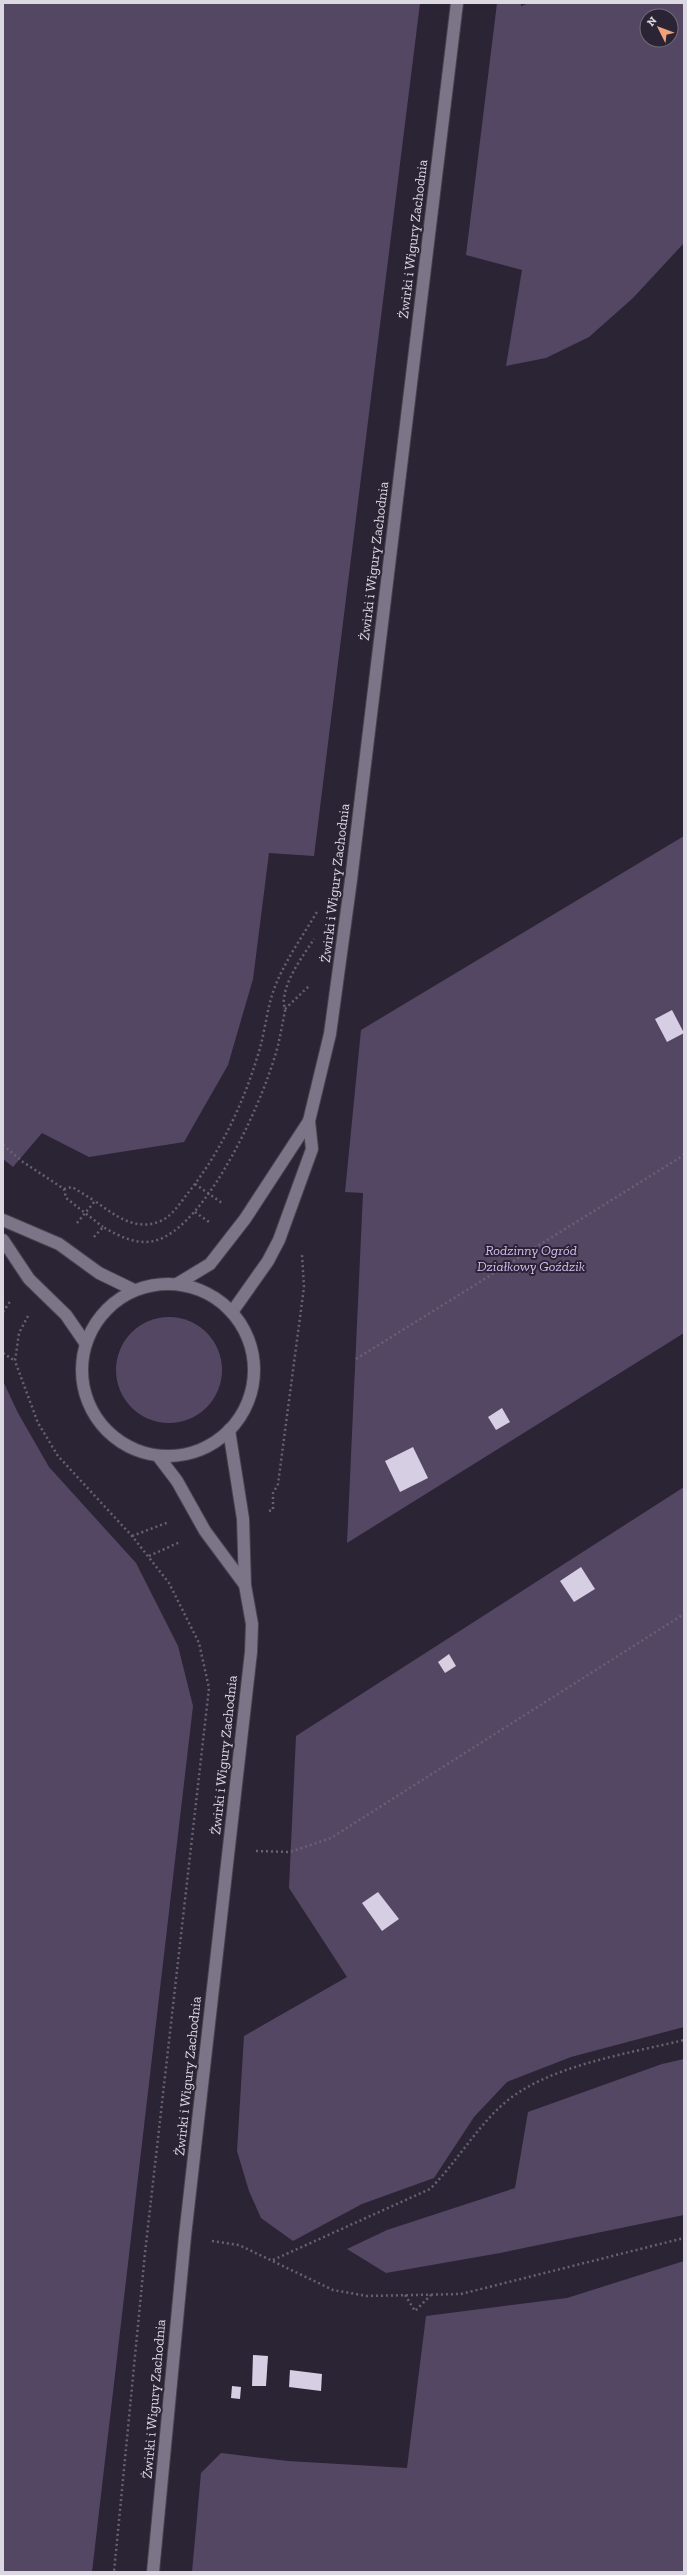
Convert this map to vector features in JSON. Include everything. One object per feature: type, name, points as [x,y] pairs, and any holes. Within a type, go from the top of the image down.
[{"type":"street","name":"Żwirki i Wigury Zachodnia","points":[[309,1121],[330,1034],[351,880],[457,3]]},
{"type":"street","points":[[177,1284],[210,1264],[245,1219],[309,1121]]},
{"type":"street","points":[[232,1312],[268,1261],[279,1240],[312,1149],[309,1121]]},
{"type":"street","points":[[3,1220],[59,1244],[99,1273],[134,1290]]},
{"type":"street","points":[[3,1240],[29,1280],[66,1315],[86,1344]]},
{"type":"street","points":[[155,1284],[177,1284],[204,1292],[216,1298],[232,1312],[246,1334],[253,1359],[253,1384],[244,1409],[229,1430],[209,1446],[184,1455],[158,1456],[128,1446],[112,1436],[96,1417],[85,1394],[81,1368],[86,1344],[96,1321],[108,1308],[134,1290],[155,1284]]},
{"type":"street","name":"Żwirki i Wigury Zachodnia","points":[[153,2572],[184,2236],[251,1652],[252,1624],[245,1585],[243,1519],[229,1430]]},
{"type":"street","points":[[158,1456],[177,1481],[205,1531],[245,1585]]},
{"type":"path","points":[[64,1189],[72,1187],[127,1222],[141,1224],[158,1223],[167,1218],[195,1184],[211,1160],[241,1104],[261,1046],[273,992],[321,905]]},
{"type":"path","points":[[3,1145],[23,1162],[64,1189],[66,1198],[85,1214],[103,1227],[129,1240],[153,1241],[179,1229],[195,1212],[236,1151],[255,1110],[272,1067],[285,1009]]},
{"type":"path","points":[[356,1359],[684,1155]]},
{"type":"path","points":[[195,1184],[225,1205]]},
{"type":"path","points":[[76,1225],[95,1201]]},
{"type":"path","points":[[195,1212],[212,1224]]},
{"type":"path","points":[[90,1242],[103,1227]]},
{"type":"path","points":[[273,1493],[278,1484],[304,1287],[302,1272]]},
{"type":"path","points":[[31,1312],[19,1333],[16,1361],[23,1385],[46,1439],[58,1456],[132,1536],[169,1583],[199,1643],[209,1688],[145,2253],[114,2572]]},
{"type":"path","points":[[3,1353],[16,1361]]},
{"type":"path","points":[[132,1536],[173,1520]]},
{"type":"path","points":[[149,1556],[183,1541]]},
{"type":"path","points":[[228,1849],[290,1852],[331,1838],[684,1614]]},
{"type":"path","points":[[273,2260],[430,2189],[450,2170],[468,2142],[501,2106],[524,2088],[550,2074],[684,2040]]},
{"type":"path","points":[[184,2236],[239,2246],[273,2260],[333,2290],[367,2296],[461,2294],[684,2238]]},
{"type":"path","points":[[405,2295],[415,2311],[431,2295]]},
{"type":"green space","points":[[3,3],[420,3],[314,856],[269,853],[253,979],[228,1065],[184,1142],[89,1157],[42,1133],[13,1167],[3,1159]]},
{"type":"green space","points":[[497,3],[521,3],[521,6],[529,3],[684,3],[684,243],[633,298],[589,337],[546,358],[506,366],[522,270],[466,255]]},
{"type":"green space","name":"Rodzinny Ogród Działkowy Goździk","points":[[684,836],[684,1333],[347,1543],[363,1193],[345,1192],[361,1030]]},
{"type":"green space","points":[[169,1317],[189,1321],[206,1333],[218,1350],[222,1370],[218,1390],[206,1407],[189,1419],[169,1423],[149,1419],[132,1407],[120,1390],[116,1370],[120,1350],[132,1333],[149,1321]]},
{"type":"green space","points":[[3,1381],[18,1413],[49,1467],[136,1563],[178,1646],[193,1706],[92,2572],[3,2572]]},
{"type":"green space","points":[[684,1487],[684,2027],[571,2057],[507,2082],[474,2117],[434,2178],[362,2204],[293,2241],[261,2218],[249,2191],[237,2151],[244,2036],[347,1977],[289,1888],[296,1736]]},
{"type":"green space","points":[[684,2059],[684,2215],[500,2253],[386,2273],[347,2249],[387,2230],[515,2188],[528,2112],[662,2064]]},
{"type":"green space","points":[[684,2261],[684,2572],[192,2572],[201,2473],[221,2453],[288,2461],[407,2468],[426,2316],[567,2298]]},
{"type":"building","points":[[672,1010],[684,1033],[667,1042],[655,1019]]},
{"type":"building","points":[[502,1408],[510,1422],[496,1430],[488,1417]]},
{"type":"building","points":[[413,1447],[428,1478],[400,1492],[385,1461]]},
{"type":"building","points":[[581,1567],[595,1589],[574,1602],[560,1581]]},
{"type":"building","points":[[449,1654],[456,1666],[445,1673],[438,1662]]},
{"type":"building","points":[[378,1892],[399,1919],[382,1931],[362,1903]]},
{"type":"building","points":[[253,2355],[268,2356],[266,2386],[252,2386]]},
{"type":"building","points":[[290,2370],[322,2374],[321,2391],[289,2387]]},
{"type":"building","points":[[232,2386],[241,2387],[240,2399],[231,2398]]}]
